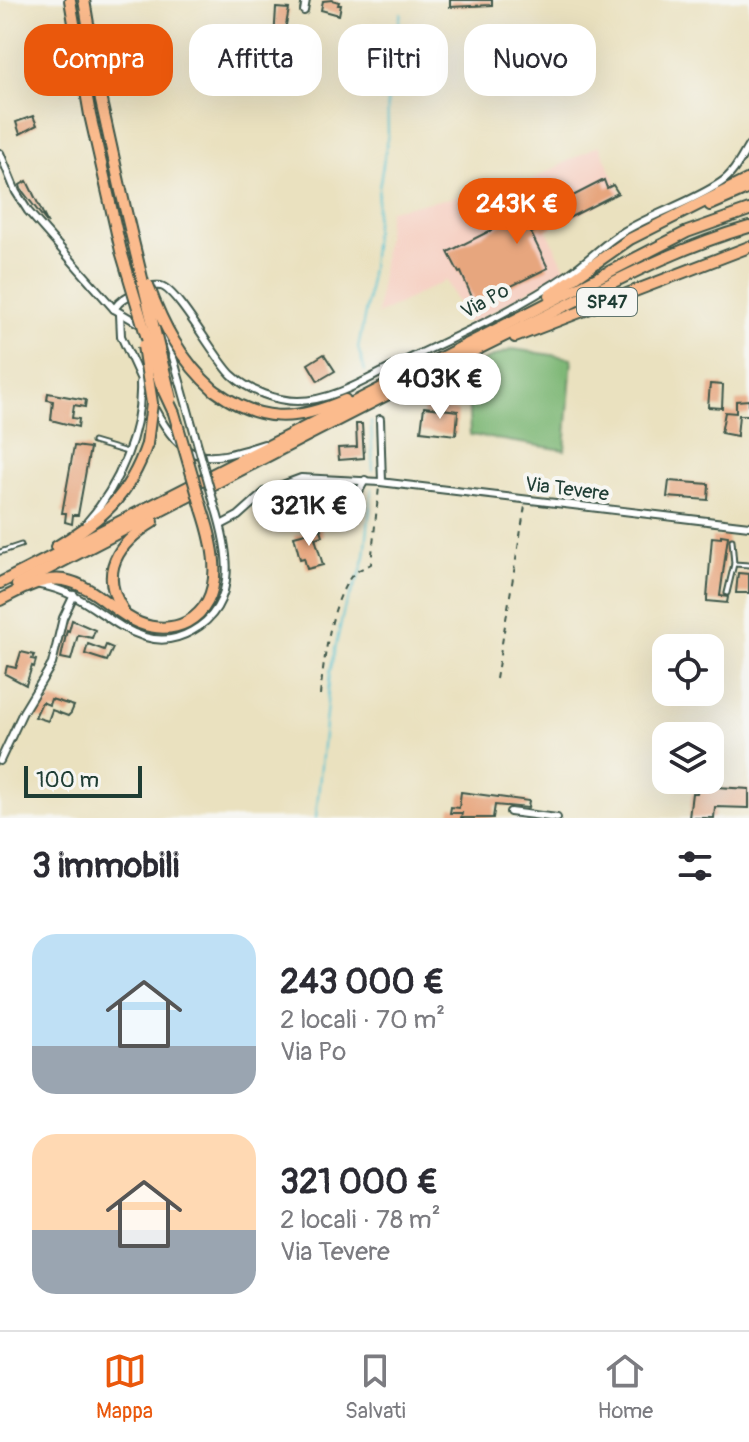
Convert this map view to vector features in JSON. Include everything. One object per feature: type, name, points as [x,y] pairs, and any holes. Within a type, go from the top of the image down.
[{"type":"highway","points":[[0,583],[103,516],[122,496],[138,469],[147,444],[152,415],[150,383],[90,115],[70,0]]},
{"type":"highway","points":[[84,0],[101,101],[137,263],[169,383],[173,412]]},
{"type":"highway","name":"SP47","points":[[494,330],[578,277],[630,239],[749,179]]},
{"type":"highway","name":"SP47","points":[[678,216],[749,188]]},
{"type":"highway","points":[[121,191],[146,278],[162,319],[190,366],[214,390],[255,413],[302,415],[322,410],[417,370]]},
{"type":"highway","name":"SP47","points":[[494,330],[687,232],[749,210]]},
{"type":"highway","name":"SP47","points":[[214,484],[464,355],[639,270],[704,242],[749,227]]},
{"type":"highway","name":"SP47","points":[[464,355],[749,247]]},
{"type":"highway","points":[[0,600],[49,580],[73,582],[149,627],[166,628],[189,620],[204,607],[213,589],[215,572],[202,509],[121,251]]},
{"type":"highway","name":"Via Po","points":[[0,583],[494,330]]},
{"type":"highway","points":[[0,593],[189,496],[182,506],[137,532],[118,554],[112,570],[113,587],[127,615]]},
{"type":"street","points":[[304,11],[306,0]]},
{"type":"street","name":"Via Po","points":[[117,311],[123,298],[144,288],[161,286],[180,303],[233,377],[277,399],[317,399],[332,395],[470,330],[570,273],[614,237],[721,182],[734,170],[749,145]]},
{"type":"street","points":[[0,153],[16,192],[28,211],[117,311],[165,337],[221,525],[227,560],[223,597],[213,614],[185,634],[166,639],[146,638],[134,633],[61,589],[33,585]]},
{"type":"street","points":[[117,311],[121,336],[168,434],[190,453],[201,457],[221,456],[284,438]]},
{"type":"street","points":[[76,535],[109,494],[127,452],[139,414],[139,375]]},
{"type":"street","points":[[380,419],[381,482]]},
{"type":"street","name":"Via Tevere","points":[[221,525],[232,520],[266,491],[301,478],[365,480],[749,526]]},
{"type":"street","points":[[275,510],[311,490],[320,490],[339,501],[349,502],[365,480]]},
{"type":"street","points":[[0,761],[23,712],[52,664],[63,618],[74,595]]},
{"type":"street","points":[[510,812],[557,818]]},
{"type":"lane","points":[[93,442],[127,452]]},
{"type":"lane","points":[[727,593],[734,564],[732,540]]},
{"type":"lane","points":[[0,552],[21,545]]},
{"type":"lane","points":[[734,564],[749,565]]},
{"type":"path","points":[[320,695],[334,619],[343,592],[357,571],[371,564],[381,482]]},
{"type":"path","points":[[496,679],[526,500]]},
{"type":"shaded area","points":[[599,145],[621,193],[547,230],[566,270],[469,325],[446,280],[377,315],[389,210],[526,183]]},
{"type":"green space","points":[[513,349],[572,358],[565,450],[470,435],[467,367]]},
{"type":"building","points":[[332,0],[341,5],[339,15],[321,10],[323,1]]},
{"type":"building","points":[[450,0],[492,0],[492,5],[450,7]]},
{"type":"building","points":[[276,8],[289,9],[286,24],[275,24]]},
{"type":"building","points":[[33,116],[37,125],[20,134],[16,122]]},
{"type":"building","points":[[604,180],[607,188],[613,185],[618,193],[543,231],[542,228],[531,233],[548,268],[475,304],[448,252],[533,209],[536,215]]},
{"type":"building","points":[[27,181],[48,224],[21,189],[20,185]]},
{"type":"building","points":[[324,354],[335,371],[318,381],[308,364]]},
{"type":"building","points":[[710,384],[723,385],[722,408],[708,407]]},
{"type":"building","points":[[48,393],[86,400],[85,407],[74,405],[72,418],[79,419],[78,427],[51,420],[53,401],[47,400]]},
{"type":"building","points":[[749,400],[749,415],[739,415],[737,436],[721,433],[725,412],[736,413],[736,401]]},
{"type":"building","points":[[424,407],[458,411],[456,435],[421,431]]},
{"type":"building","points":[[356,424],[362,424],[364,458],[339,460],[338,448],[357,447]]},
{"type":"building","points":[[74,446],[90,448],[78,515],[73,515],[72,524],[65,522],[66,513],[62,513]]},
{"type":"building","points":[[669,481],[709,484],[708,500],[667,497]]},
{"type":"building","points":[[321,529],[323,536],[315,538],[323,565],[307,569],[304,558],[300,559],[294,536]]},
{"type":"building","points":[[721,535],[728,536],[720,596],[728,597],[727,603],[707,601],[712,537],[721,538]]},
{"type":"building","points":[[738,573],[749,574],[749,593],[736,593]]},
{"type":"building","points":[[72,620],[95,630],[92,638],[78,635],[71,660],[61,658]]},
{"type":"building","points":[[88,644],[104,650],[106,645],[113,648],[107,661],[85,654]]},
{"type":"building","points":[[21,652],[34,655],[32,659],[36,660],[26,685],[5,674],[7,666],[16,668]]},
{"type":"building","points":[[51,699],[74,706],[71,713],[68,716],[52,710],[48,721],[35,717],[42,702],[49,705]]},
{"type":"building","points":[[724,787],[749,789],[749,808],[715,807],[714,818],[689,818],[692,794],[724,794]]},
{"type":"building","points":[[461,792],[529,801],[528,808],[495,805],[493,818],[461,818],[462,813],[450,813],[451,807],[459,808]]},
{"type":"waterway","points":[[365,371],[358,348],[368,298],[378,194],[388,135],[387,81],[401,13]]},
{"type":"waterway","points":[[371,422],[373,470]]},
{"type":"waterway","points":[[316,818],[330,672],[344,609],[365,556],[372,488]]}]
